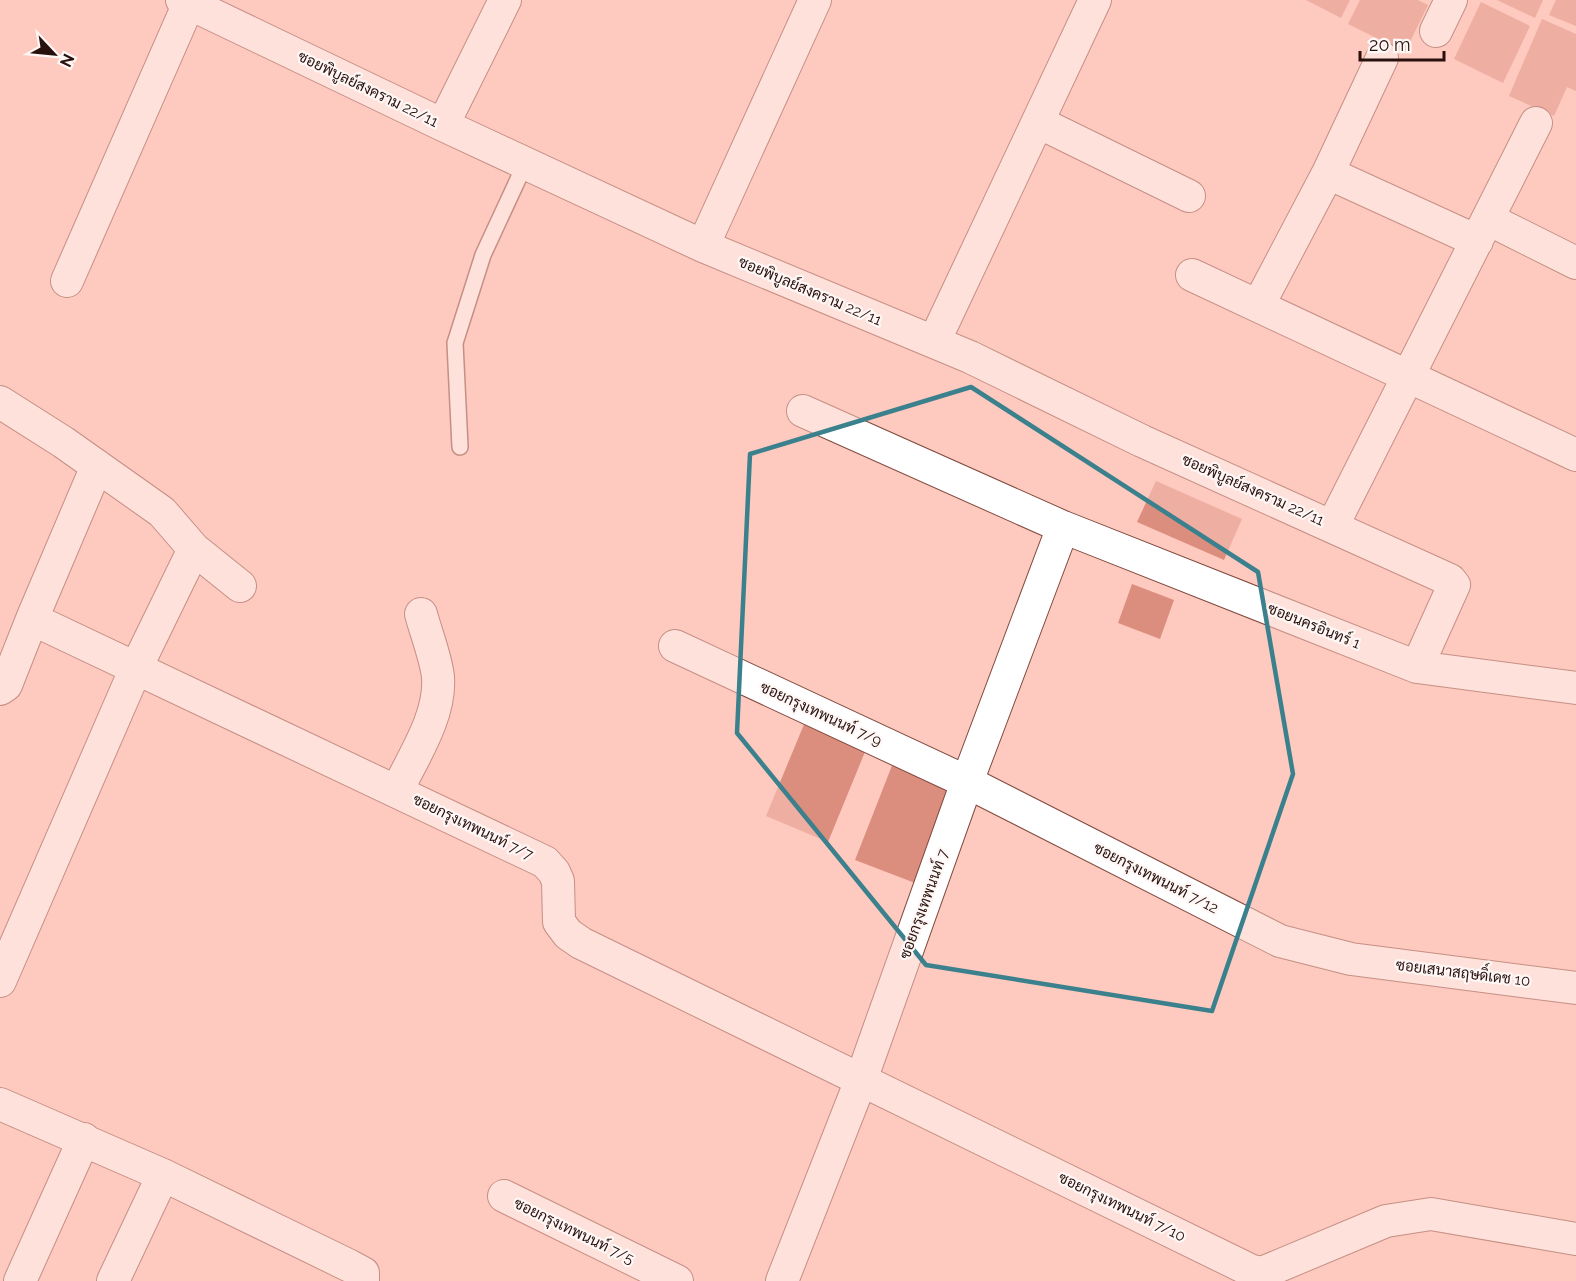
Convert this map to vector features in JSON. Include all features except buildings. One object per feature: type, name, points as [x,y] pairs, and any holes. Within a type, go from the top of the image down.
[{"type":"street","points":[[444,125],[505,0]]},
{"type":"street","points":[[703,246],[814,0]]},
{"type":"street","points":[[934,342],[1095,0]]},
{"type":"street","points":[[1436,31],[1451,0]]},
{"type":"street","points":[[67,281],[186,2]]},
{"type":"street","name":"ซอยพิบูลย์สงคราม 22/11","points":[[186,2],[703,246],[970,357],[1142,441],[1333,525],[1450,580],[1454,585],[1417,667]]},
{"type":"street","points":[[1258,306],[1328,173],[1382,58]]},
{"type":"street","points":[[1038,122],[1189,196]]},
{"type":"street","points":[[1333,525],[1536,123]]},
{"type":"street","points":[[1328,173],[1576,263]]},
{"type":"street","points":[[1192,275],[1576,455]]},
{"type":"street","points":[[0,402],[162,512],[194,549],[240,586]]},
{"type":"street","name":"ซอยนครอินทร์ 1","points":[[803,411],[1063,527],[1417,667],[1576,688]]},
{"type":"street","points":[[0,689],[6,685],[97,466]]},
{"type":"street","name":"ซอยกรุงเทพนนท์ 7","points":[[782,1281],[861,1080],[967,782],[1063,527]]},
{"type":"street","points":[[0,981],[136,668],[194,549]]},
{"type":"street","points":[[397,791],[437,701],[438,676],[421,614]]},
{"type":"street","name":"ซอยกรุงเทพนนท์ 7/7","points":[[32,619],[545,862],[558,880],[559,922],[568,934],[581,943],[861,1080]]},
{"type":"street","name":"ซอยกรุงเทพนนท์ 7/9","points":[[675,646],[967,782]]},
{"type":"street","name":"ซอยกรุงเทพนนท์ 7/12","points":[[967,782],[1280,941],[1351,959]]},
{"type":"street","name":"ซอยเสนาสฤษดิ์เดช 10","points":[[1351,959],[1576,988]]},
{"type":"street","name":"ซอยกรุงเทพนนท์ 7/10","points":[[861,1080],[1252,1271],[1262,1272],[1386,1221],[1431,1214],[1576,1239]]},
{"type":"street","points":[[0,1104],[162,1175],[350,1266],[363,1273],[363,1281]]},
{"type":"street","points":[[20,1281],[84,1139]]},
{"type":"street","points":[[113,1281],[162,1175]]},
{"type":"street","name":"ซอยกรุงเทพนนท์ 7/5","points":[[504,1196],[677,1281]]},
{"type":"lane","points":[[460,447],[455,343],[483,255],[526,162]]},
{"type":"highlighted area","points":[[971,387],[1258,572],[1293,774],[1212,1011],[926,965],[737,733],[750,454]]}]
